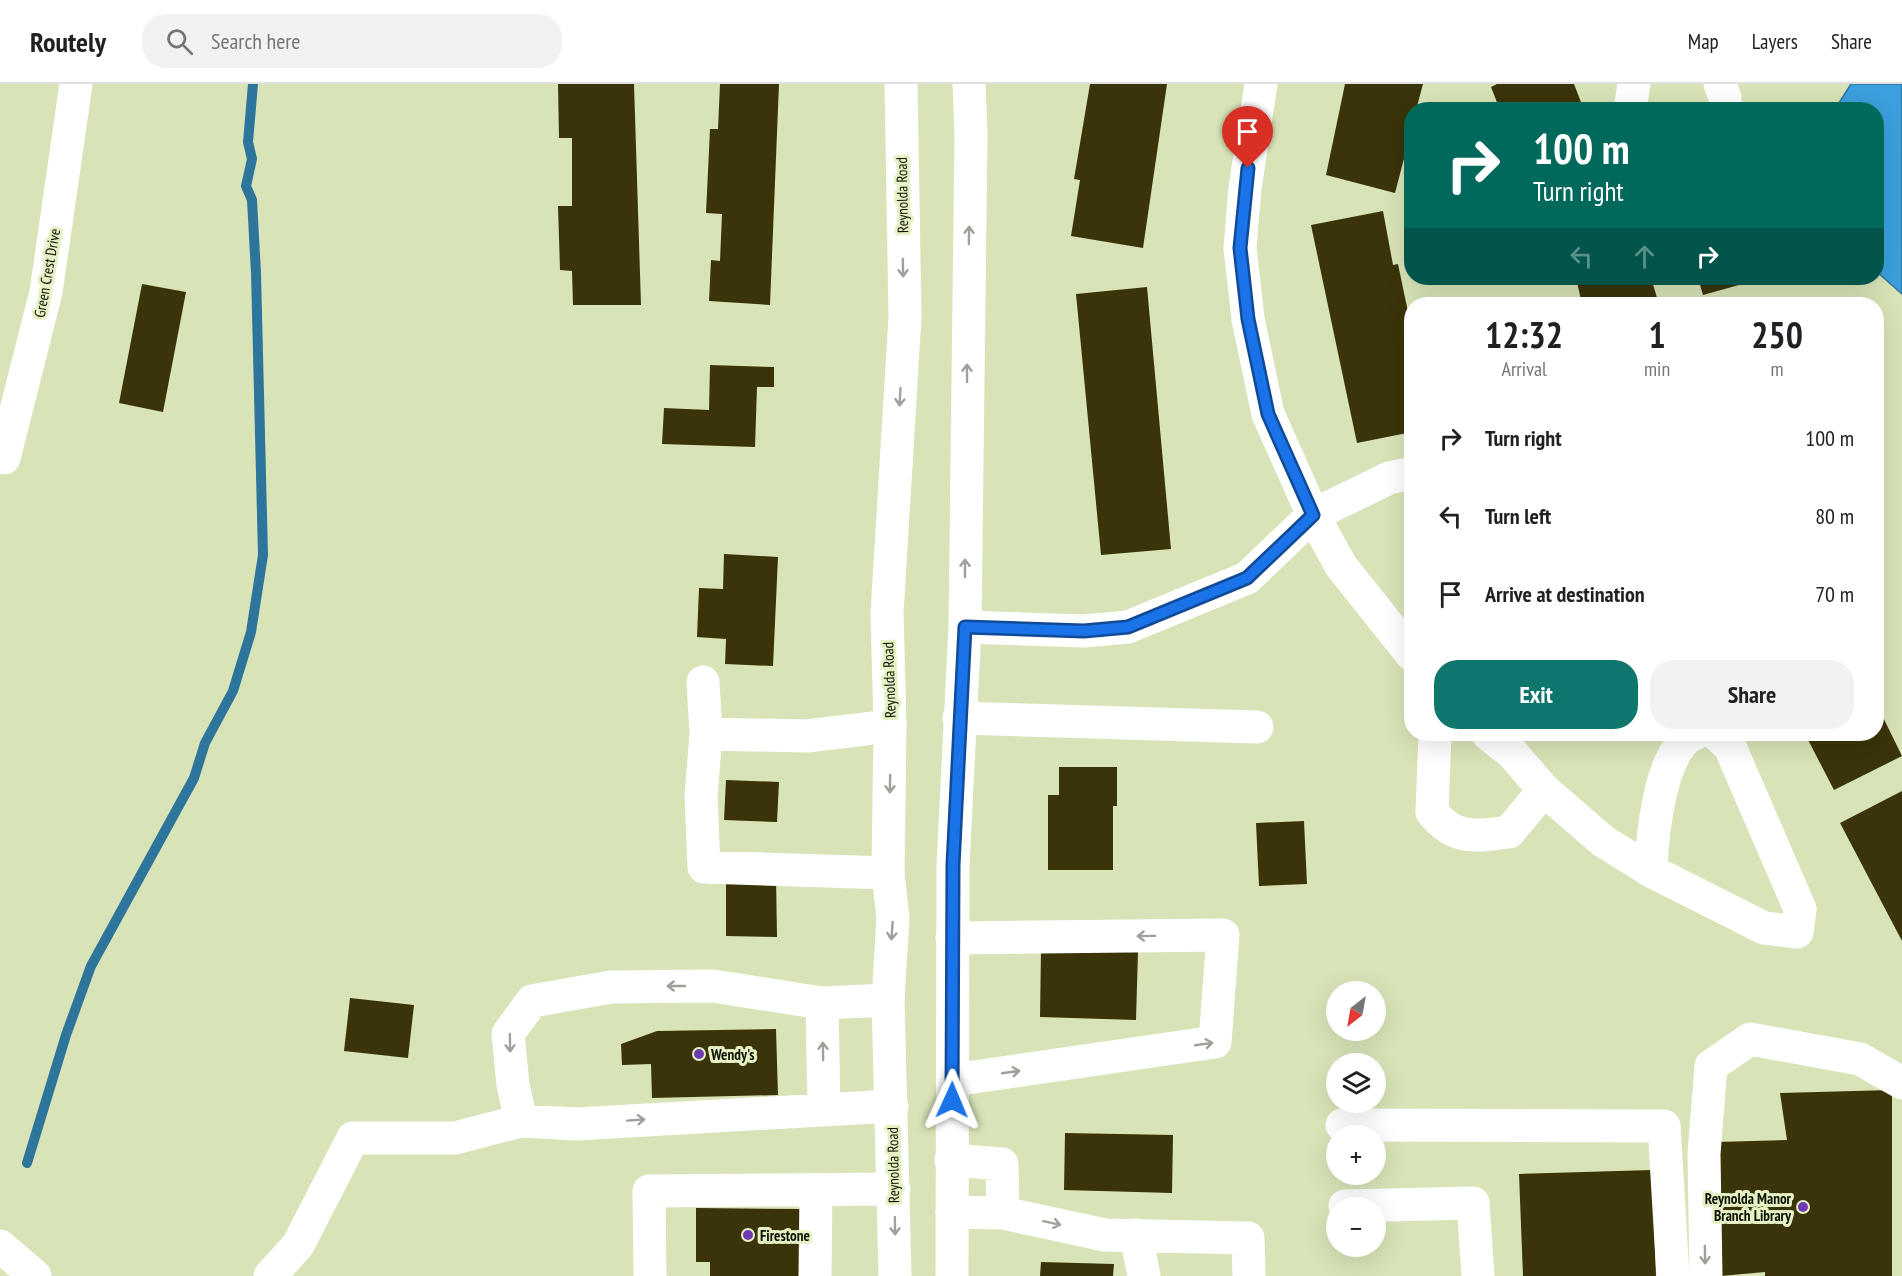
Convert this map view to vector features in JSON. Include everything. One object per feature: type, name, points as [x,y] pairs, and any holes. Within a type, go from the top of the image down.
[{"type":"main road","name":"Green Crest Drive","points":[[4,459],[46,292],[76,84]]},
{"type":"main road","name":"Reynolda Road","points":[[896,1276],[888,1000],[893,918],[888,873],[891,726],[887,613],[904,317],[901,84]]},
{"type":"main road","points":[[952,1276],[952,938],[959,718],[965,627],[971,134],[969,84]]},
{"type":"main road","points":[[1261,84],[1245,188],[1240,248],[1248,319],[1268,414],[1313,515],[1341,566],[1404,645]]},
{"type":"main road","points":[[1631,102],[1634,84]]},
{"type":"main road","points":[[1720,84],[1725,102]]},
{"type":"main road","points":[[965,627],[1084,631],[1128,627],[1247,578],[1313,515],[1389,478],[1404,475]]},
{"type":"main road","points":[[703,682],[706,734],[701,796],[704,867],[888,873]]},
{"type":"main road","points":[[959,718],[1257,727]]},
{"type":"main road","points":[[706,734],[807,736],[891,726]]},
{"type":"main road","points":[[1435,741],[1432,812],[1441,823],[1468,837],[1509,832],[1545,790]]},
{"type":"main road","points":[[1497,741],[1512,753],[1545,790],[1603,841],[1650,871],[1764,928],[1797,932],[1800,909],[1730,747],[1724,741]]},
{"type":"main road","points":[[1650,871],[1652,836],[1670,760],[1685,741]]},
{"type":"main road","points":[[952,938],[1223,935],[1215,1042],[953,1080]]},
{"type":"main road","points":[[522,1121],[513,1085],[508,1034],[532,1000],[612,987],[713,986],[822,1003],[888,1000]]},
{"type":"main road","points":[[822,1003],[824,1110]]},
{"type":"main road","points":[[1706,1276],[1704,1154],[1711,1066],[1750,1039],[1860,1059],[1902,1083]]},
{"type":"main road","points":[[270,1276],[298,1245],[353,1138],[454,1138],[522,1121],[577,1124],[892,1106]]},
{"type":"main road","points":[[1386,1125],[1664,1126],[1673,1276]]},
{"type":"main road","points":[[951,1160],[1002,1164],[1003,1213]]},
{"type":"main road","points":[[650,1276],[649,1191],[894,1189]]},
{"type":"main road","points":[[815,1276],[816,1190]]},
{"type":"main road","points":[[1386,1205],[1473,1203],[1478,1276]]},
{"type":"main road","points":[[952,1212],[1003,1213],[1105,1235],[1248,1238],[1249,1276]]},
{"type":"main road","points":[[1136,1236],[1144,1276]]},
{"type":"main road","points":[[0,1246],[35,1276]]},
{"type":"water","points":[[1851,84],[1902,84],[1902,294],[1884,278],[1884,102],[1839,102]]},
{"type":"building","points":[[558,84],[634,84],[641,305],[573,305],[572,271],[560,270],[558,206],[572,206],[572,138],[559,138]]},
{"type":"building","points":[[720,84],[779,84],[770,305],[709,301],[711,260],[720,261],[722,214],[706,213],[710,129],[718,129]]},
{"type":"building","points":[[1090,84],[1167,84],[1143,248],[1071,236],[1080,180],[1074,179]]},
{"type":"building","points":[[1345,84],[1423,84],[1418,102],[1404,102],[1404,159],[1395,193],[1326,175]]},
{"type":"building","points":[[1497,84],[1574,84],[1581,102],[1497,102],[1491,87]]},
{"type":"building","points":[[1383,211],[1393,265],[1398,264],[1405,297],[1404,434],[1357,443],[1311,225]]},
{"type":"building","points":[[142,284],[186,292],[163,412],[119,403]]},
{"type":"building","points":[[1578,285],[1653,285],[1657,297],[1580,297]]},
{"type":"building","points":[[1700,285],[1739,285],[1703,295]]},
{"type":"building","points":[[1147,287],[1171,549],[1101,555],[1076,294]]},
{"type":"building","points":[[710,365],[774,367],[774,387],[757,387],[755,447],[662,444],[664,408],[709,410]]},
{"type":"building","points":[[724,554],[778,557],[773,666],[725,664],[726,639],[697,637],[699,588],[723,589]]},
{"type":"building","points":[[1884,719],[1902,756],[1834,790],[1809,741],[1884,741]]},
{"type":"building","points":[[1059,767],[1117,767],[1117,806],[1113,806],[1113,870],[1048,870],[1048,795],[1059,795]]},
{"type":"building","points":[[726,780],[779,782],[777,822],[724,820]]},
{"type":"building","points":[[1902,791],[1902,941],[1840,823]]},
{"type":"building","points":[[1304,821],[1307,884],[1259,886],[1256,823]]},
{"type":"building","points":[[726,876],[776,876],[777,937],[726,936]]},
{"type":"building","points":[[1041,949],[1138,952],[1136,1020],[1040,1017]]},
{"type":"building","points":[[350,998],[414,1005],[408,1058],[344,1051]]},
{"type":"building","name":"Wendy's","points":[[776,1029],[778,1095],[652,1098],[651,1064],[622,1065],[621,1044],[657,1031]]},
{"type":"building","name":"Reynolda Manor Branch Library","points":[[1892,1090],[1892,1276],[1765,1276],[1765,1272],[1721,1276],[1716,1142],[1787,1140],[1780,1093]]},
{"type":"building","points":[[1065,1133],[1173,1135],[1172,1193],[1064,1190]]},
{"type":"building","points":[[1652,1170],[1656,1276],[1523,1276],[1519,1174]]},
{"type":"building","name":"Firestone","points":[[696,1208],[801,1209],[801,1276],[710,1276],[710,1262],[696,1262]]},
{"type":"building","points":[[1041,1262],[1114,1264],[1113,1276],[1040,1276]]},
{"type":"waterway","points":[[27,1163],[66,1035],[91,966],[194,778],[205,743],[233,691],[251,632],[263,555],[256,273],[252,200],[246,186],[252,159],[248,142],[253,84]]},
{"type":"place","name":"Wendy's","points":[[699,1054]]},
{"type":"place","name":"Reynolda Manor Branch Library","points":[[1803,1207]]},
{"type":"place","name":"Firestone","points":[[748,1235]]},
{"type":"route","points":[[952,1100],[953,865],[965,627],[1084,631],[1128,627],[1177,609],[1247,578],[1313,515],[1268,414],[1248,319],[1240,248],[1248,168]]}]
